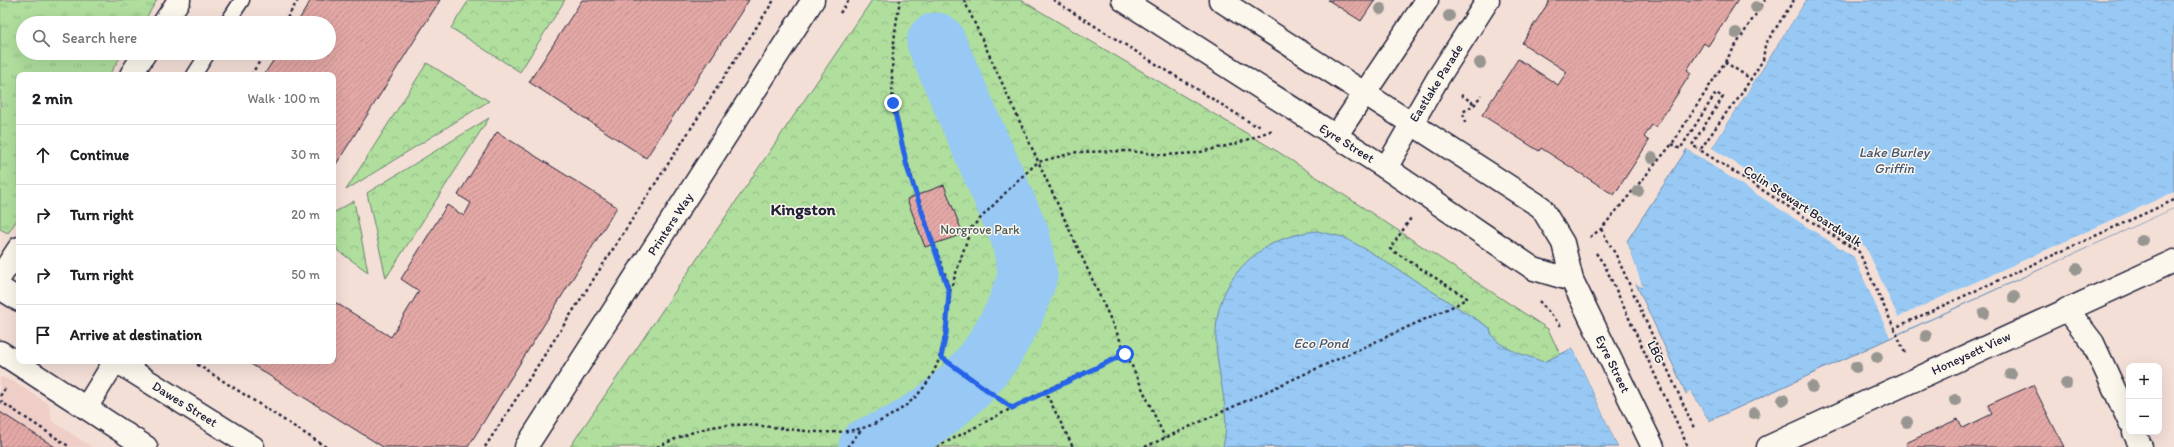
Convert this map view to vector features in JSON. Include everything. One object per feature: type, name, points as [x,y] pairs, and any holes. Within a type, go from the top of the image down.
[{"type":"street","points":[[169,16],[179,0]]},
{"type":"street","name":"Printers Way","points":[[526,447],[813,0]]},
{"type":"street","name":"Eyre Street","points":[[1123,0],[1386,168],[1534,269],[1572,280]]},
{"type":"street","name":"Eyre Street","points":[[1220,0],[1412,122],[1541,207],[1563,242],[1572,280],[1653,446]]},
{"type":"street","points":[[1336,136],[1366,93],[1426,0]]},
{"type":"street","name":"Eastlake Parade","points":[[1386,168],[1412,122],[1488,0]]},
{"type":"street","points":[[132,72],[140,60]]},
{"type":"street","points":[[0,277],[16,253]]},
{"type":"street","name":"Honeysett View","points":[[1768,447],[2174,261]]},
{"type":"street","points":[[0,288],[16,298]]},
{"type":"street","points":[[2067,309],[2093,342],[2126,414]]},
{"type":"street","points":[[0,352],[16,362]]},
{"type":"street","points":[[18,364],[146,447]]},
{"type":"street","name":"Dawes Street","points":[[86,408],[114,364]]},
{"type":"street","name":"Dawes Street","points":[[121,364],[253,447]]},
{"type":"street","points":[[2135,435],[2141,447]]},
{"type":"lane","points":[[232,16],[242,0]]},
{"type":"lane","points":[[196,72],[204,60]]},
{"type":"path","points":[[288,16],[298,0]]},
{"type":"path","points":[[485,447],[774,0]]},
{"type":"path","points":[[900,0],[894,38],[893,103],[907,167],[949,292]]},
{"type":"path","points":[[964,0],[1125,354],[1165,438]]},
{"type":"path","points":[[1052,0],[1256,126],[1267,121]]},
{"type":"path","points":[[1587,240],[1601,228],[1672,144],[1764,0]]},
{"type":"path","points":[[1672,144],[1680,149],[1716,93],[1723,97],[1692,145],[1700,150],[1763,60],[1765,45],[1794,0]]},
{"type":"path","points":[[253,72],[261,60]]},
{"type":"path","points":[[1725,62],[1751,79]]},
{"type":"path","points":[[1475,104],[1480,95]]},
{"type":"path","points":[[657,447],[690,433],[728,425],[771,426],[833,433],[862,429],[892,415],[908,402],[931,376],[941,357],[946,334],[949,292],[971,228],[1038,162],[1077,152],[1130,151],[1164,155],[1196,153],[1235,144],[1280,127]]},
{"type":"path","name":"Colin Stewart Boardwalk","points":[[1700,150],[1859,252],[1906,354]]},
{"type":"path","points":[[1894,328],[2174,200]]},
{"type":"path","points":[[1145,447],[1197,425],[1456,305],[1467,298],[1390,249],[1414,213]]},
{"type":"path","points":[[1601,228],[1617,257],[1694,428]]},
{"type":"path","name":"LBG","points":[[1605,266],[1688,447]]},
{"type":"path","points":[[937,447],[1012,408],[1125,354]]},
{"type":"path","points":[[941,357],[1012,408]]},
{"type":"path","points":[[197,364],[326,447]]},
{"type":"path","points":[[1045,392],[1073,447]]},
{"type":"path","points":[[0,401],[70,447]]},
{"type":"path","points":[[848,447],[862,429]]},
{"type":"shaded area","points":[[0,377],[13,381],[49,404],[52,421],[92,447],[0,447]]},
{"type":"green space","points":[[0,0],[157,0],[147,16],[16,16],[16,60],[119,60],[111,72],[16,72],[16,221],[8,233],[0,229]]},
{"type":"green space","points":[[469,0],[565,0],[520,72],[451,28]]},
{"type":"green space","name":"Norgrove Park","points":[[872,0],[1021,0],[1280,153],[1548,329],[1604,447],[570,447]]},
{"type":"green space","points":[[427,63],[489,101],[346,190]]},
{"type":"green space","points":[[489,118],[386,278],[367,193]]},
{"type":"green space","points":[[354,201],[368,272],[336,249],[336,211]]},
{"type":"water","name":"Lake Burley Griffin","points":[[1806,0],[2174,0],[2174,208],[1709,421],[1690,390],[1687,396],[1635,282],[1642,288],[1627,241],[1687,149],[1703,159],[1712,148]]},
{"type":"water","name":"Eco Pond","points":[[1317,231],[1343,237],[1367,250],[1490,328],[1492,335],[1503,346],[1511,350],[1544,362],[1573,348],[1618,447],[1223,447],[1226,419],[1216,348],[1216,334],[1218,313],[1224,295],[1233,278],[1246,263],[1260,251],[1278,241]]},
{"type":"pier","points":[[1803,0],[1806,0],[1712,148],[1866,247],[1898,317],[2174,192],[2174,208],[1890,337],[1854,257],[1685,148],[1688,147],[1702,157]]},
{"type":"pier","points":[[1627,241],[1643,288],[1635,283],[1686,395],[1690,390],[1709,421],[1707,422],[1690,394],[1688,398],[1685,397],[1633,283],[1635,280],[1639,283],[1626,243]]},
{"type":"pier","points":[[1575,347],[1620,447],[1618,447],[1573,348]]},
{"type":"building","points":[[311,0],[440,0],[336,164],[336,72],[266,72],[274,60],[336,60],[336,16],[301,16]]},
{"type":"building","points":[[582,0],[749,0],[646,158],[529,82]]},
{"type":"building","points":[[1328,0],[1375,0],[1361,21]]},
{"type":"building","points":[[1550,0],[1738,0],[1708,46],[1704,43],[1687,70],[1691,73],[1656,127],[1652,125],[1644,137],[1649,141],[1614,195],[1541,148],[1539,151],[1482,115],[1518,59],[1558,85],[1567,72],[1522,43]]},
{"type":"building","points":[[497,132],[617,207],[468,447],[383,447],[251,364],[336,364],[336,303],[391,337],[419,291],[401,279],[447,205],[464,216],[471,203],[458,195]]},
{"type":"building","points":[[944,185],[963,234],[925,247],[907,199]]},
{"type":"building","points":[[2033,385],[2064,447],[1908,447],[1906,443],[1958,419],[1963,428],[1992,414],[1988,405]]},
{"type":"building","points":[[0,412],[55,447],[0,447]]},
{"type":"waterway","points":[[868,447],[903,432],[937,410],[968,383],[994,350],[1014,314],[1028,276],[1021,238],[936,42]]},
{"type":"district","name":"Kingston","points":[[803,209]]},
{"type":"route","points":[[893,103],[907,167],[949,292],[946,334],[941,357],[1012,408],[1125,354]]}]
